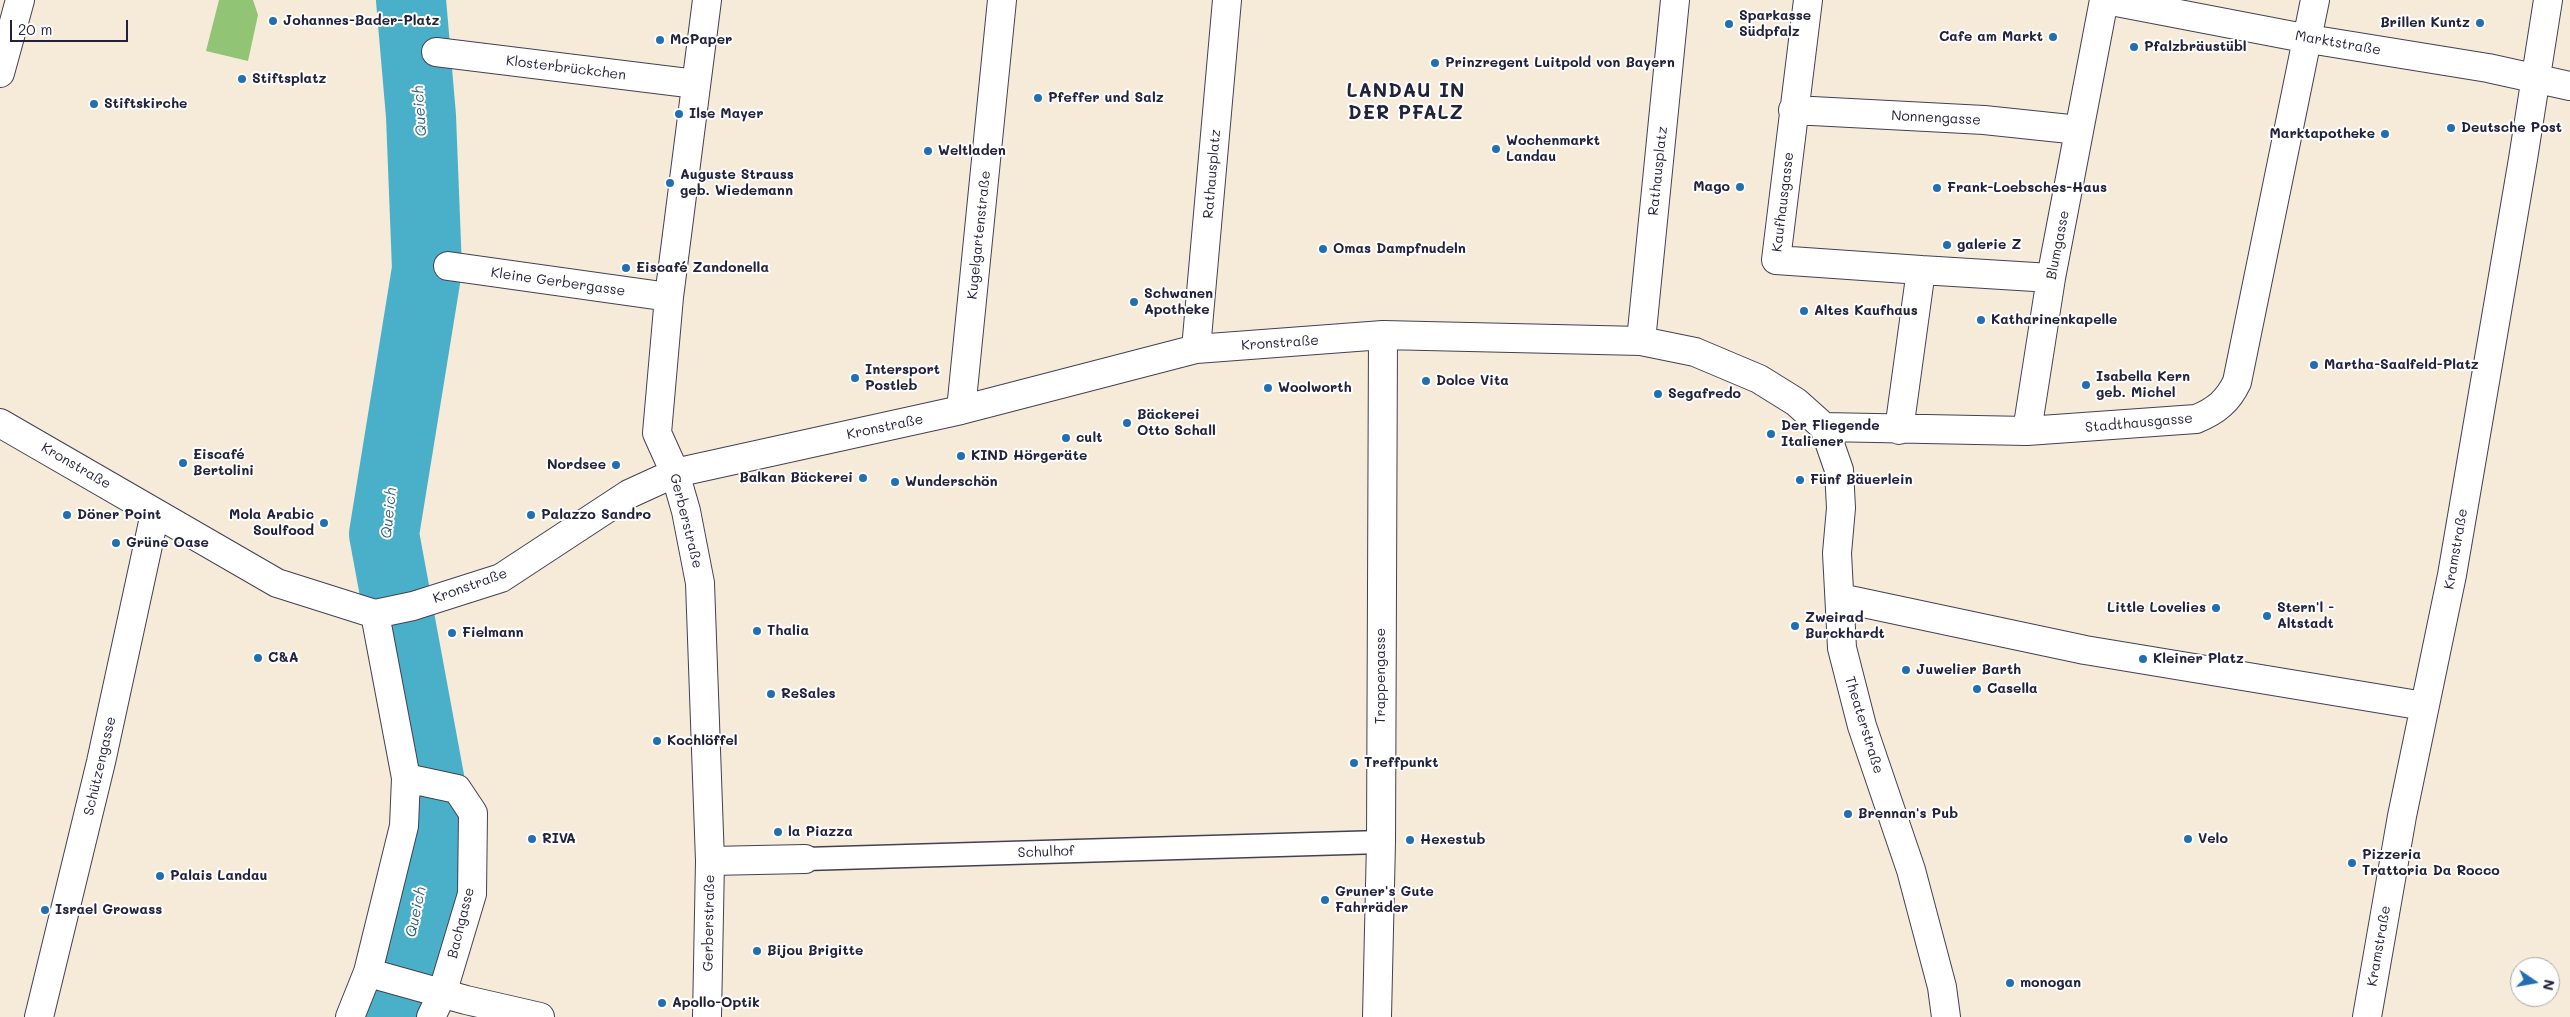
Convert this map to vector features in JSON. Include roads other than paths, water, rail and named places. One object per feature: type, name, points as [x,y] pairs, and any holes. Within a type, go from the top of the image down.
[{"type":"street","points":[[1,68],[20,0]]},
{"type":"street","name":"Gerberstraße","points":[[707,1017],[710,861],[700,583],[686,511],[675,473],[657,433],[669,297],[708,0]]},
{"type":"street","name":"Kugelgartenstraße","points":[[961,410],[1002,0]]},
{"type":"street","name":"Rathausplatz","points":[[1196,349],[1227,0]]},
{"type":"street","name":"Rathausplatz","points":[[1641,341],[1675,0]]},
{"type":"street","name":"Kaufhausgasse","points":[[1808,0],[1776,260],[2051,278]]},
{"type":"street","name":"Marktstraße","points":[[2105,0],[2192,8],[2309,39],[2488,68],[2570,86]]},
{"type":"street","name":"Blumgasse","points":[[2027,431],[2051,278],[2105,0]]},
{"type":"street","name":"Stadthausgasse","points":[[1824,427],[1899,430],[2027,431],[2196,419],[2220,406],[2230,396],[2237,382],[2309,39],[2315,0]]},
{"type":"street","name":"Kramstraße","points":[[2367,1017],[2402,816],[2452,575],[2524,159],[2548,0]]},
{"type":"street","name":"Klosterbrückchen","points":[[436,52],[696,84]]},
{"type":"street","name":"Nonnengasse","points":[[1793,110],[1984,120],[2079,130]]},
{"type":"street","name":"Kleine Gerbergasse","points":[[448,266],[669,297]]},
{"type":"street","points":[[1899,430],[1921,270]]},
{"type":"street","name":"Kronstraße","points":[[0,423],[277,583],[381,613],[414,606],[501,578],[629,494],[675,473],[961,410],[1196,349],[1383,335],[1641,341],[1695,352],[1759,379],[1796,402],[1824,427]]},
{"type":"street","name":"Trappengasse","points":[[1377,1017],[1381,842],[1383,335]]},
{"type":"street","name":"Theaterstraße","points":[[1824,427],[1839,470],[1841,508],[1836,553],[1842,648],[1862,726],[1911,870],[1942,987],[1946,1017]]},
{"type":"street","name":"Schützengasse","points":[[39,1017],[101,762],[155,513]]},
{"type":"street","points":[[1840,598],[2085,650],[2424,706]]},
{"type":"street","points":[[350,1017],[368,972],[404,826],[412,779],[381,613]]},
{"type":"street","name":"Bachgasse","points":[[412,779],[457,789],[473,813],[472,894],[437,1005]]},
{"type":"street","name":"Schulhof","points":[[710,861],[805,859]]},
{"type":"street","points":[[380,976],[406,984],[437,1005],[540,1017]]},
{"type":"lane","name":"Schulhof","points":[[805,859],[1381,842]]},
{"type":"waterway","name":"Queich","points":[[381,1017],[407,953],[422,895],[430,783],[384,534],[427,269],[421,116],[411,0]]},
{"type":"place","name":"Johannes-Bader-Platz","points":[[273,21]]},
{"type":"place","name":"Brillen Kuntz","points":[[2480,23]]},
{"type":"place","name":"Sparkasse Südpfalz","points":[[1729,24]]},
{"type":"place","name":"Cafe am Markt","points":[[2053,37]]},
{"type":"place","name":"McPaper","points":[[660,40]]},
{"type":"place","name":"Pfalzbräustübl","points":[[2134,47]]},
{"type":"place","name":"Prinzregent Luitpold von Bayern","points":[[1435,63]]},
{"type":"place","name":"Stiftsplatz","points":[[242,79]]},
{"type":"place","name":"Pfeffer und Salz","points":[[1038,98]]},
{"type":"place","name":"Stiftskirche","points":[[94,104]]},
{"type":"place","name":"Ilse Mayer","points":[[679,114]]},
{"type":"place","name":"Deutsche Post","points":[[2451,128]]},
{"type":"place","name":"Marktapotheke","points":[[2385,134]]},
{"type":"place","name":"Wochenmarkt Landau","points":[[1496,149]]},
{"type":"place","name":"Weltladen","points":[[928,151]]},
{"type":"place","name":"Auguste Strauss geb. Wiedemann","points":[[670,183]]},
{"type":"place","name":"Mago","points":[[1740,187]]},
{"type":"place","name":"Frank-Loebsches-Haus","points":[[1937,188]]},
{"type":"place","name":"galerie Z","points":[[1947,245]]},
{"type":"place","name":"Omas Dampfnudeln","points":[[1323,249]]},
{"type":"place","name":"Eiscafé Zandonella","points":[[626,268]]},
{"type":"place","name":"Schwanen Apotheke","points":[[1134,302]]},
{"type":"place","name":"Altes Kaufhaus","points":[[1804,311]]},
{"type":"place","name":"Katharinenkapelle","points":[[1981,320]]},
{"type":"place","name":"Martha-Saalfeld-Platz","points":[[2314,365]]},
{"type":"place","name":"Intersport Postleb","points":[[855,378]]},
{"type":"place","name":"Dolce Vita","points":[[1426,381]]},
{"type":"place","name":"Isabella Kern geb. Michel","points":[[2086,385]]},
{"type":"place","name":"Woolworth","points":[[1268,388]]},
{"type":"place","name":"Segafredo","points":[[1658,394]]},
{"type":"place","name":"Bäckerei Otto Schall","points":[[1127,423]]},
{"type":"place","name":"Der Fliegende Italiener","points":[[1771,434]]},
{"type":"place","name":"cult","points":[[1066,438]]},
{"type":"place","name":"KIND Hörgeräte","points":[[961,456]]},
{"type":"place","name":"Eiscafé Bertolini","points":[[183,463]]},
{"type":"place","name":"Nordsee","points":[[616,465]]},
{"type":"place","name":"Balkan Bäckerei","points":[[863,478]]},
{"type":"place","name":"Fünf Bäuerlein","points":[[1800,480]]},
{"type":"place","name":"Wunderschön","points":[[895,482]]},
{"type":"place","name":"Döner Point","points":[[67,515]]},
{"type":"place","name":"Palazzo Sandro","points":[[531,515]]},
{"type":"place","name":"Mola Arabic Soulfood","points":[[324,523]]},
{"type":"place","name":"Grüne Oase","points":[[116,543]]},
{"type":"place","name":"Little Lovelies","points":[[2216,608]]},
{"type":"place","name":"Stern'l - Altstadt","points":[[2267,616]]},
{"type":"place","name":"Zweirad Burckhardt","points":[[1795,626]]},
{"type":"place","name":"Thalia","points":[[757,631]]},
{"type":"place","name":"Fielmann","points":[[452,633]]},
{"type":"place","name":"C&A","points":[[258,658]]},
{"type":"place","name":"Kleiner Platz","points":[[2143,659]]},
{"type":"place","name":"Juwelier Barth","points":[[1906,670]]},
{"type":"place","name":"Casella","points":[[1977,689]]},
{"type":"place","name":"ReSales","points":[[771,694]]},
{"type":"place","name":"Kochlöffel","points":[[657,741]]},
{"type":"place","name":"Treffpunkt","points":[[1354,763]]},
{"type":"place","name":"Brennan's Pub","points":[[1848,814]]},
{"type":"place","name":"la Piazza","points":[[778,832]]},
{"type":"place","name":"RIVA","points":[[532,839]]},
{"type":"place","name":"Velo","points":[[2188,839]]},
{"type":"place","name":"Hexestub","points":[[1410,840]]},
{"type":"place","name":"Pizzeria Trattoria Da Rocco","points":[[2352,863]]},
{"type":"place","name":"Palais Landau","points":[[160,876]]},
{"type":"place","name":"Gruner's Gute Fahrräder","points":[[1325,900]]},
{"type":"place","name":"Israel Growass","points":[[45,910]]},
{"type":"place","name":"Bijou Brigitte","points":[[757,951]]},
{"type":"place","name":"monogan","points":[[2010,983]]},
{"type":"place","name":"Apollo-Optik","points":[[662,1003]]},
{"type":"district","name":"LANDAU IN DER PFALZ","points":[[1406,102]]}]
